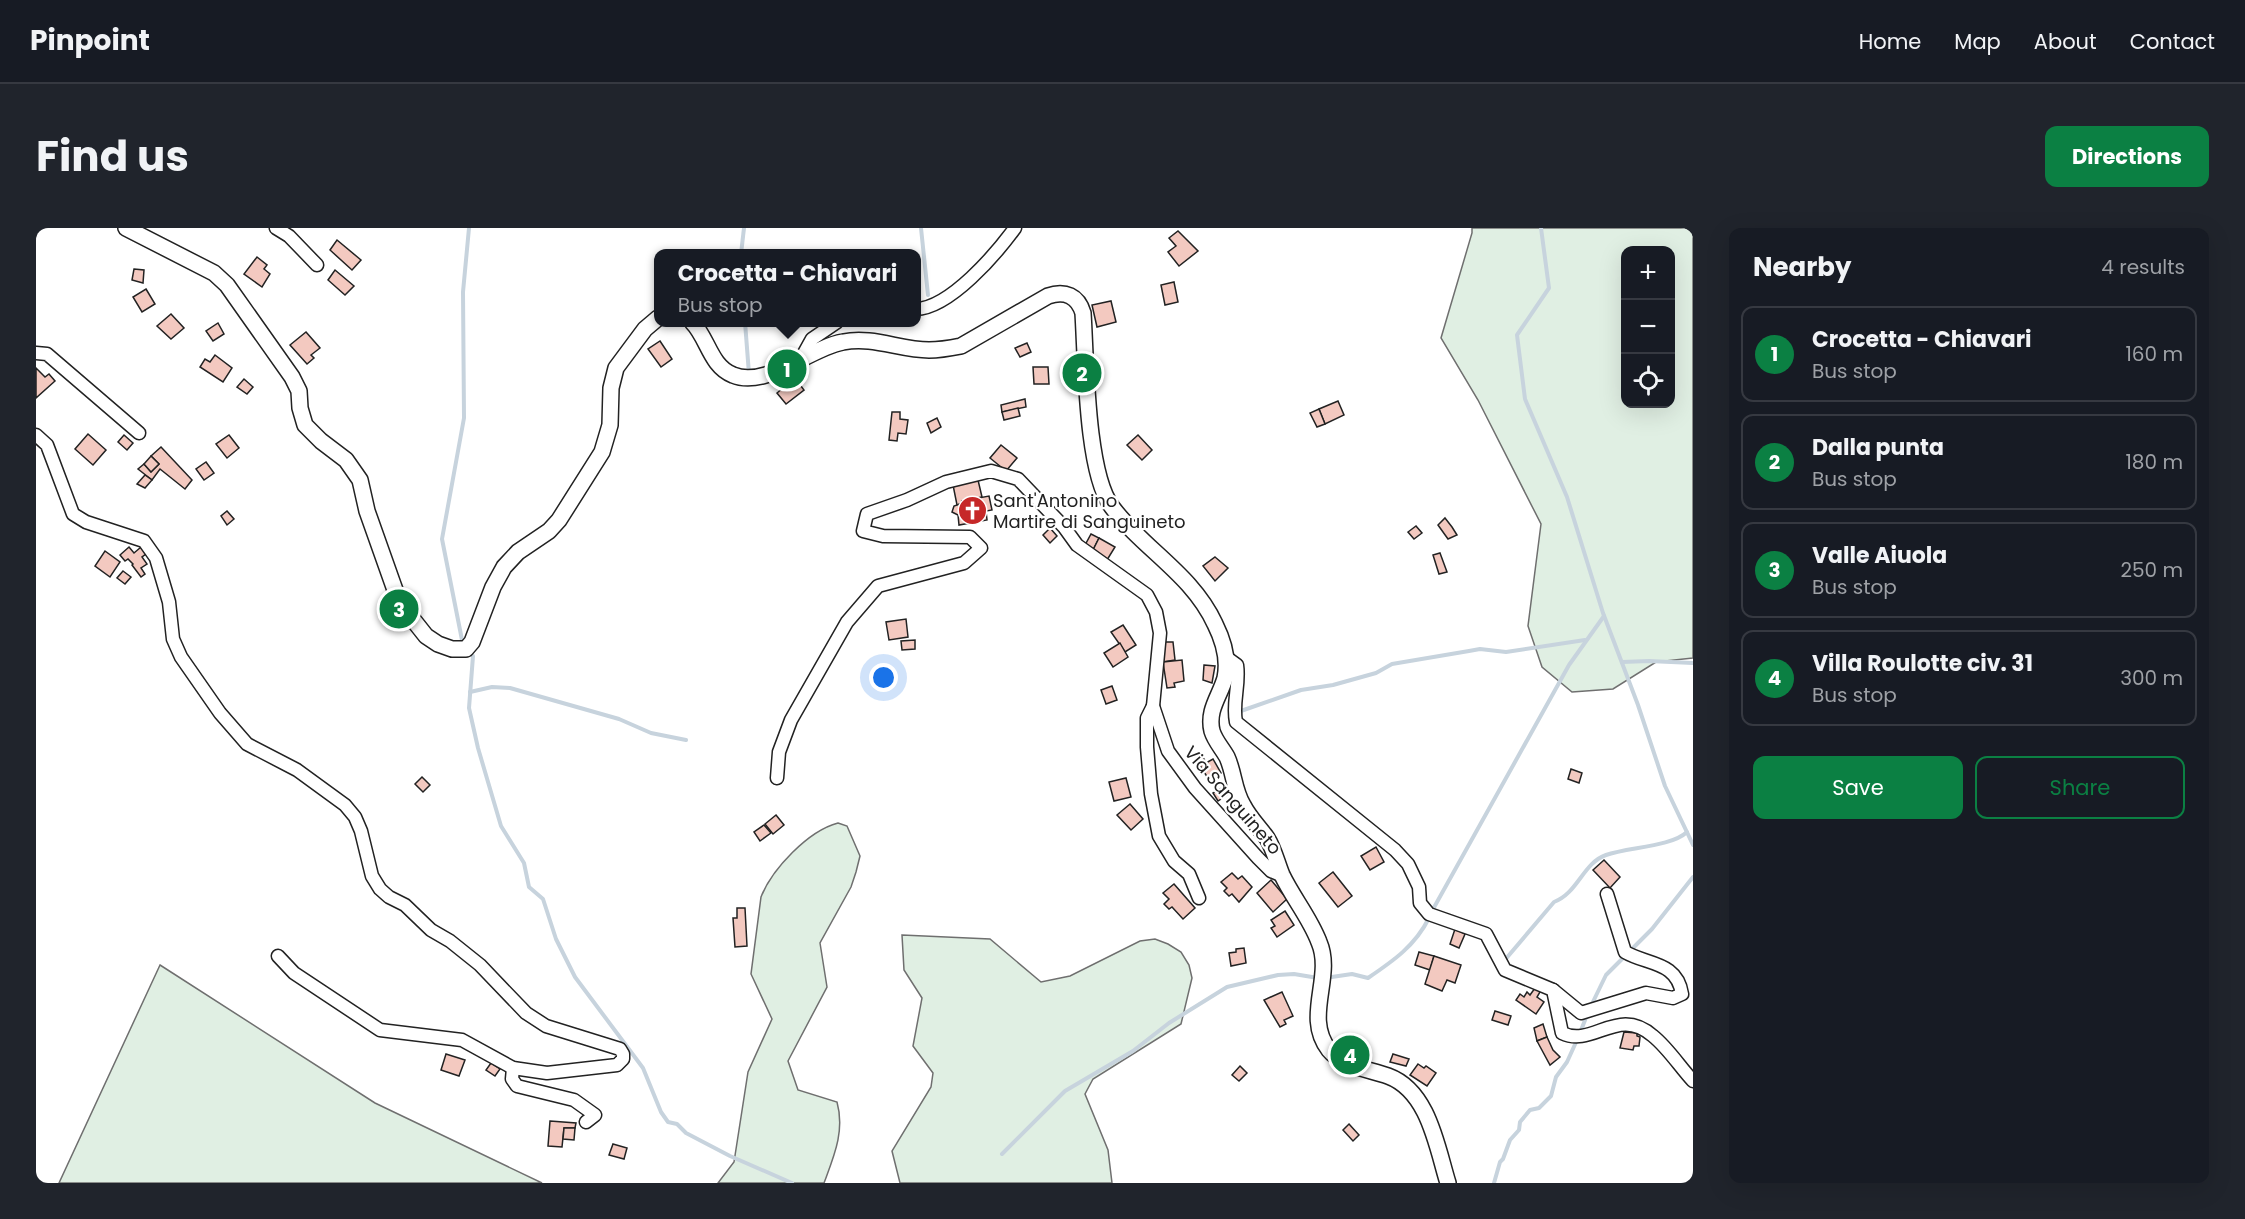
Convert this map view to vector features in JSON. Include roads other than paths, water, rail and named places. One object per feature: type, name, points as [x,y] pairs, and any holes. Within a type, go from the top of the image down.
[{"type":"street","points":[[126,228],[144,233],[214,273],[240,302],[292,377],[299,391],[300,408],[305,424],[321,441],[346,460],[360,480],[367,511],[395,591],[407,612],[426,636],[452,649],[466,649],[472,642],[493,587],[504,567],[518,552],[549,531],[559,520],[596,462],[602,452],[610,425],[611,388],[616,368],[645,329],[654,321]]},
{"type":"street","points":[[276,228],[289,236],[317,266]]},
{"type":"street","points":[[921,309],[945,299],[993,255],[1015,228]]},
{"type":"street","points":[[696,327],[719,367],[731,375],[746,379],[762,377],[802,357],[843,342],[872,340],[928,350],[961,346],[1048,296],[1063,293],[1070,295],[1081,306],[1091,426],[1103,494],[1127,524],[1180,574],[1200,598],[1218,630],[1226,657],[1225,678],[1212,709],[1212,730],[1229,764],[1242,804],[1268,840],[1283,876],[1320,942],[1325,963],[1317,1007],[1321,1032],[1329,1050],[1348,1064],[1392,1077],[1407,1087],[1418,1101],[1429,1122],[1448,1183]]},
{"type":"street","points":[[802,357],[812,339],[830,327]]},
{"type":"street","points":[[36,353],[47,354],[140,433]]},
{"type":"street","points":[[36,435],[47,446],[51,454],[73,514],[86,522],[144,541],[156,558],[170,602],[173,639],[181,657],[220,713],[247,744],[297,770],[345,805],[356,817],[372,876],[380,889],[389,897],[405,905],[431,930],[450,941],[480,965],[526,1013],[546,1026],[618,1048],[623,1054],[622,1062],[615,1065],[547,1073],[513,1068],[462,1040],[380,1030],[294,973],[278,956]]},
{"type":"street","name":"Via Sanguineto","points":[[777,778],[780,752],[791,720],[847,621],[878,586],[964,563],[981,548],[970,537],[883,536],[863,531],[867,514],[907,500],[946,482],[991,471],[1018,478],[1064,527],[1077,545],[1147,595],[1156,612],[1160,633],[1154,706],[1168,751],[1195,788],[1271,871],[1283,876]]},
{"type":"street","points":[[1226,657],[1237,665],[1239,677],[1233,709],[1236,722],[1395,850],[1408,864],[1419,887],[1420,903],[1429,914],[1486,934],[1505,970],[1553,990],[1581,1013],[1646,993],[1673,998],[1682,994],[1680,982],[1659,963],[1634,957],[1625,952],[1607,894]]},
{"type":"street","name":"Via Sanguineto","points":[[1154,706],[1147,718],[1147,747],[1151,794],[1159,836],[1174,861],[1189,874],[1199,898]]},
{"type":"street","points":[[1553,990],[1562,1033],[1571,1037],[1593,1034],[1615,1024],[1635,1025],[1653,1035],[1693,1081]]},
{"type":"street","points":[[513,1068],[512,1079],[517,1086],[574,1100],[595,1115],[586,1122]]},
{"type":"waterway","points":[[462,640],[442,539],[464,418],[463,292],[469,228]]},
{"type":"waterway","points":[[742,249],[744,228]]},
{"type":"waterway","points":[[921,228],[928,295]]},
{"type":"waterway","points":[[1541,228],[1549,288],[1517,335],[1525,399],[1567,497],[1603,613],[1638,705],[1665,786],[1693,845]]},
{"type":"waterway","points":[[745,327],[749,374]]},
{"type":"waterway","points":[[1432,911],[1569,665],[1604,616]]},
{"type":"waterway","points":[[1238,712],[1301,690],[1333,685],[1376,673],[1392,664],[1480,649],[1506,652],[1585,640]]},
{"type":"waterway","points":[[473,656],[469,708],[501,826],[524,863],[529,887],[543,899],[556,939],[575,977],[643,1068],[661,1112],[668,1122],[677,1124],[686,1133],[730,1156],[792,1183]]},
{"type":"waterway","points":[[1622,662],[1693,663]]},
{"type":"waterway","points":[[470,692],[492,687],[510,688],[619,719],[651,733],[686,740]]},
{"type":"waterway","points":[[1504,961],[1554,902],[1569,892],[1598,859],[1615,852],[1671,841],[1687,832]]},
{"type":"waterway","points":[[1590,1008],[1606,975],[1652,929],[1693,877]]},
{"type":"waterway","points":[[1325,978],[1352,974],[1368,978],[1410,945],[1429,918]]},
{"type":"waterway","points":[[1002,1154],[1065,1091],[1133,1051],[1169,1023],[1227,987],[1278,975],[1294,974],[1318,978]]},
{"type":"waterway","points":[[1580,1033],[1587,1015]]},
{"type":"waterway","points":[[1494,1183],[1500,1162],[1510,1140],[1519,1130],[1520,1122],[1530,1110],[1539,1108],[1551,1096],[1556,1077],[1567,1062],[1577,1040]]},
{"type":"place","name":"Crocetta - Chiavari","points":[[787,369]]},
{"type":"place","name":"Dalla punta","points":[[1082,373]]},
{"type":"place","name":"Sant'Antonino Martire di Sanguineto","points":[[972,510]]},
{"type":"place","name":"Valle Aiuola","points":[[399,609]]},
{"type":"place","name":"Villa Roulotte civ. 31","points":[[1350,1055]]}]
